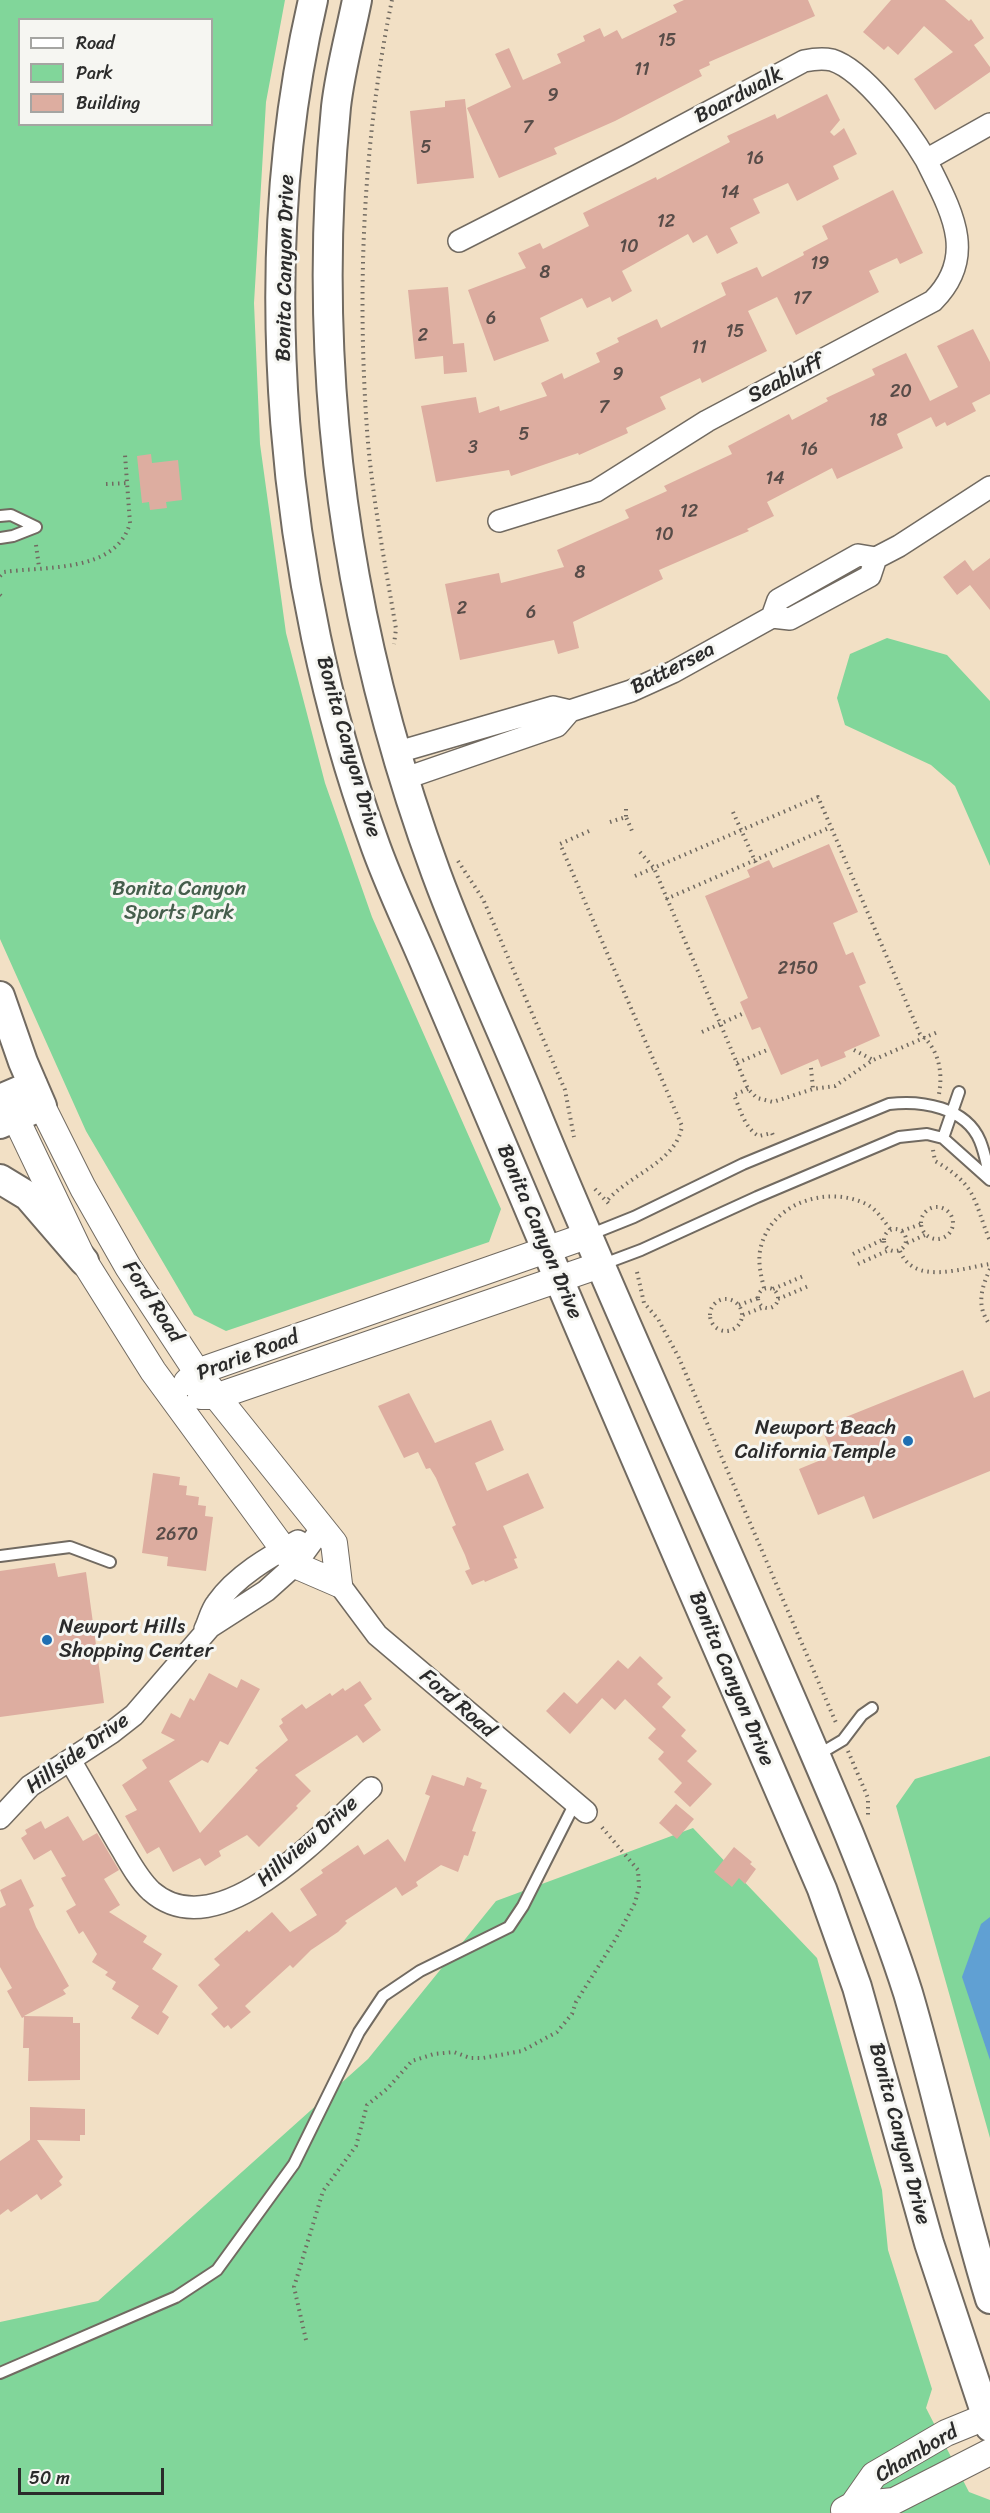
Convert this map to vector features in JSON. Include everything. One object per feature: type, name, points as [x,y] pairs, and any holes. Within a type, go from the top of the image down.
[{"type":"main road","name":"Bonita Canyon Drive","points":[[313,0],[293,111],[282,271],[285,415],[292,499],[309,597],[349,768],[374,843],[558,1278],[818,1878],[857,1987],[885,2078],[929,2243],[989,2419]]},
{"type":"main road","name":"Bonita Canyon Drive","points":[[357,0],[337,103],[329,226],[330,385],[347,542],[379,692],[438,878],[586,1236],[815,1756],[878,1907],[906,1989],[932,2079],[968,2229],[990,2299]]},
{"type":"main road","name":"Ford Road","points":[[0,996],[38,1095]]},
{"type":"main road","points":[[4,1105],[38,1095]]},
{"type":"main road","points":[[0,1179],[28,1196],[84,1261]]},
{"type":"street","name":"Boardwalk","points":[[459,241],[811,60],[832,60],[845,67],[871,89],[897,117],[926,160]]},
{"type":"street","points":[[926,160],[990,123]]},
{"type":"street","name":"Seabluff","points":[[500,522],[596,491],[707,421],[933,301],[946,288],[954,275],[958,259],[958,240],[946,202],[926,160]]},
{"type":"street","name":"Battersea","points":[[402,765],[557,726],[570,711],[631,691],[662,677],[772,617],[790,619],[870,576],[876,558],[990,487]]},
{"type":"street","name":"Battersea","points":[[772,617],[778,600],[824,573],[858,555],[876,558]]},
{"type":"street","points":[[824,573],[836,596]]},
{"type":"street","name":"Ford Road","points":[[38,1095],[83,1188],[128,1267],[197,1372],[334,1543],[339,1584]]},
{"type":"street","name":"Ford Road","points":[[4,1105],[84,1261],[134,1343],[289,1557],[339,1584],[377,1635],[581,1808]]},
{"type":"street","name":"Prarie Road","points":[[171,1396],[197,1372],[586,1236]]},
{"type":"street","name":"Prarie Road","points":[[171,1396],[218,1396],[600,1265]]},
{"type":"street","name":"Hillside Drive","points":[[0,1818],[30,1786],[134,1714],[203,1635],[216,1604],[264,1560],[289,1557],[322,1528]]},
{"type":"street","name":"Hillview Drive","points":[[70,1760],[141,1881],[163,1900],[182,1905],[202,1906],[226,1901],[266,1882],[371,1788]]},
{"type":"street","name":"Chambord","points":[[846,2509],[874,2475],[946,2433],[989,2419]]},
{"type":"street","name":"Chambord","points":[[846,2509],[894,2501],[990,2452]]},
{"type":"lane","points":[[0,516],[11,515],[36,527],[13,536],[0,538]]},
{"type":"lane","points":[[943,1138],[958,1092]]},
{"type":"lane","points":[[586,1236],[634,1217],[743,1164],[872,1109],[909,1102],[941,1107],[969,1125],[980,1140],[990,1179]]},
{"type":"lane","points":[[600,1265],[641,1251],[757,1197],[899,1137],[927,1134],[943,1138],[990,1179]]},
{"type":"lane","points":[[0,1556],[70,1547],[110,1562]]},
{"type":"lane","points":[[815,1756],[843,1740],[862,1715],[872,1708]]},
{"type":"lane","points":[[0,2373],[176,2297],[217,2270],[294,2164],[359,2032],[383,1996],[420,1971],[509,1927],[581,1808]]},
{"type":"path","points":[[392,0],[382,51],[365,216],[363,336],[367,432],[378,525],[396,628],[393,652]]},
{"type":"path","points":[[0,576],[4,572],[99,559],[115,549],[128,533],[130,523],[125,455]]},
{"type":"path","points":[[106,484],[128,483]]},
{"type":"path","points":[[36,545],[39,567]]},
{"type":"path","points":[[635,876],[818,797],[920,1034],[925,1038],[939,1062],[942,1074],[939,1095]]},
{"type":"path","points":[[626,808],[626,817],[632,831]]},
{"type":"path","points":[[733,812],[755,862]]},
{"type":"path","points":[[610,822],[626,817]]},
{"type":"path","points":[[666,899],[831,827]]},
{"type":"path","points":[[589,831],[560,844],[682,1126],[676,1146],[669,1154],[631,1178],[608,1203],[597,1192],[593,1183]]},
{"type":"path","points":[[640,852],[654,868],[736,1063],[748,1089],[757,1098],[773,1102],[813,1089],[835,1086],[873,1060],[940,1031]]},
{"type":"path","points":[[457,859],[483,899],[565,1090],[577,1144]]},
{"type":"path","points":[[702,1032],[742,1014]]},
{"type":"path","points":[[736,1063],[767,1050]]},
{"type":"path","points":[[854,1050],[873,1060]]},
{"type":"path","points":[[811,1068],[813,1089]]},
{"type":"path","points":[[748,1089],[734,1095],[746,1122],[753,1133],[759,1136],[772,1133],[775,1140]]},
{"type":"path","points":[[933,1149],[935,1161],[963,1179],[972,1192],[990,1241]]},
{"type":"path","points":[[764,1288],[759,1266],[760,1250],[766,1234],[779,1216],[802,1201],[827,1196],[865,1203],[891,1230],[902,1231],[921,1224]]},
{"type":"path","points":[[936,1207],[945,1209],[951,1217],[952,1228],[945,1236],[935,1238],[926,1234],[921,1224],[926,1211],[936,1207]]},
{"type":"path","points":[[853,1254],[884,1239],[891,1230]]},
{"type":"path","points":[[902,1231],[907,1243]]},
{"type":"path","points":[[900,1251],[907,1243],[926,1234]]},
{"type":"path","points":[[884,1239],[889,1250]]},
{"type":"path","points":[[858,1264],[889,1250],[900,1251],[911,1265],[931,1274],[990,1264]]},
{"type":"path","points":[[990,1269],[981,1291],[980,1305],[990,1325]]},
{"type":"path","points":[[764,1288],[773,1289],[806,1275]]},
{"type":"path","points":[[743,1315],[764,1307],[774,1306],[778,1299],[811,1285]]},
{"type":"path","points":[[764,1288],[758,1298],[764,1307]]},
{"type":"path","points":[[773,1289],[778,1299]]},
{"type":"path","points":[[739,1305],[758,1298]]},
{"type":"path","points":[[730,1299],[739,1305],[743,1315],[740,1325],[730,1331],[719,1330],[711,1322],[712,1307],[720,1300],[730,1299]]},
{"type":"path","points":[[306,2340],[294,2287],[323,2191],[356,2146],[367,2105],[387,2089],[412,2061],[434,2054],[454,2052],[470,2058],[483,2058],[522,2051],[557,2032],[572,2014],[576,2002],[635,1903],[639,1887],[638,1870],[613,1837],[581,1808]]},
{"type":"green space","name":"Bonita Canyon Sports Park","points":[[0,0],[285,0],[266,102],[254,303],[260,444],[286,633],[325,783],[372,917],[501,1209],[489,1242],[226,1331],[194,1315],[86,1131],[0,939]]},
{"type":"green space","points":[[887,638],[947,655],[990,701],[990,866],[955,786],[931,765],[845,725],[837,698],[850,654]]},
{"type":"green space","points":[[990,1756],[990,2138],[896,1806],[915,1779]]},
{"type":"green space","points":[[693,1828],[817,1958],[882,2190],[888,2250],[932,2389],[926,2408],[969,2492],[990,2500],[990,2513],[0,2513],[0,2322],[98,2301],[368,2059],[496,1901]]},
{"type":"water","points":[[990,1917],[990,2060],[962,1977],[981,1924]]},
{"type":"building","points":[[684,0],[808,0],[815,16],[709,62],[710,65],[699,70],[702,76],[615,121],[554,148],[557,154],[499,178],[467,108],[511,87],[495,54],[509,48],[523,80],[561,63],[557,54],[585,41],[583,36],[600,28],[604,37],[617,30],[622,39],[677,12],[673,5]]},
{"type":"building","points":[[891,0],[945,0],[969,21],[971,19],[984,38],[974,45],[990,67],[990,72],[935,110],[914,79],[953,52],[924,26],[898,55],[888,46],[884,50],[863,32]]},
{"type":"building","points":[[827,94],[840,120],[830,132],[834,136],[844,128],[857,154],[833,166],[839,179],[797,201],[788,183],[753,199],[760,213],[730,228],[738,243],[717,254],[707,235],[693,243],[688,234],[622,271],[632,291],[612,302],[610,297],[587,308],[582,298],[540,318],[549,341],[494,361],[468,290],[526,268],[518,253],[540,243],[543,249],[589,226],[583,213],[656,177],[657,180],[730,142],[727,136],[775,114],[777,119]]},
{"type":"building","points":[[465,99],[474,178],[417,184],[410,111],[445,107],[445,101]]},
{"type":"building","points":[[893,190],[923,253],[900,264],[897,258],[869,271],[879,292],[796,335],[777,297],[748,311],[767,351],[702,383],[700,378],[660,397],[666,409],[626,428],[628,433],[579,455],[578,453],[511,476],[509,470],[436,482],[421,406],[476,397],[479,413],[499,406],[500,411],[547,396],[541,383],[562,373],[564,379],[600,362],[596,353],[619,342],[617,338],[657,319],[661,328],[726,295],[721,283],[757,267],[762,277],[804,255],[803,252],[828,239],[822,226]]},
{"type":"building","points":[[448,287],[453,344],[464,343],[467,372],[444,374],[443,356],[415,359],[408,290]]},
{"type":"building","points":[[973,329],[990,362],[990,394],[972,403],[976,411],[947,426],[945,422],[936,427],[931,417],[897,434],[903,448],[837,479],[832,468],[767,502],[774,516],[747,529],[749,531],[659,570],[663,579],[573,622],[579,648],[558,654],[554,640],[460,660],[445,584],[499,573],[501,583],[564,567],[557,550],[629,518],[625,510],[667,491],[664,486],[732,454],[728,446],[789,414],[792,420],[828,401],[826,398],[875,375],[872,369],[906,353],[930,401],[958,387],[937,346]]},
{"type":"building","points":[[151,454],[152,463],[178,460],[182,500],[166,502],[167,508],[150,510],[149,502],[142,503],[137,456]]},
{"type":"building","points":[[990,558],[990,610],[970,585],[957,595],[943,577],[965,560],[973,571]]},
{"type":"building","points":[[829,844],[858,912],[833,923],[846,955],[853,952],[866,983],[859,986],[880,1036],[844,1052],[846,1057],[821,1067],[818,1059],[781,1075],[760,1027],[752,1030],[740,1002],[748,998],[705,896],[750,877],[747,870],[769,860],[773,868]]},
{"type":"building","name":"Newport Beach California Temple","points":[[963,1370],[974,1398],[990,1391],[990,1471],[873,1519],[864,1496],[818,1515],[799,1469],[833,1455],[821,1427]]},
{"type":"building","points":[[409,1393],[435,1443],[491,1420],[504,1450],[475,1463],[487,1491],[528,1473],[544,1508],[503,1526],[517,1558],[514,1559],[518,1568],[472,1585],[465,1571],[470,1569],[452,1527],[456,1525],[436,1478],[430,1468],[426,1469],[418,1452],[404,1458],[378,1406]]},
{"type":"building","points":[[153,1473],[180,1477],[179,1485],[187,1486],[186,1495],[199,1497],[198,1505],[206,1506],[205,1516],[213,1517],[206,1571],[167,1566],[168,1557],[142,1553]]},
{"type":"building","name":"Newport Hills Shopping Center","points":[[55,1563],[58,1577],[86,1572],[104,1703],[0,1717],[0,1571]]},
{"type":"building","points":[[640,1656],[663,1678],[657,1684],[671,1697],[662,1707],[686,1730],[681,1736],[697,1751],[687,1761],[712,1784],[690,1807],[674,1792],[682,1783],[658,1759],[664,1752],[648,1738],[656,1729],[625,1699],[615,1710],[602,1698],[570,1734],[546,1711],[564,1692],[577,1704],[618,1660],[628,1669]]},
{"type":"building","points":[[209,1673],[237,1688],[241,1679],[260,1689],[228,1745],[220,1741],[208,1763],[202,1760],[169,1781],[200,1833],[258,1770],[255,1768],[288,1740],[279,1726],[283,1723],[281,1719],[302,1704],[306,1709],[330,1693],[332,1696],[343,1688],[345,1691],[360,1681],[372,1699],[364,1705],[381,1730],[363,1743],[357,1735],[295,1775],[311,1791],[296,1806],[298,1808],[259,1847],[247,1835],[219,1851],[221,1856],[205,1866],[200,1858],[173,1872],[159,1847],[147,1854],[125,1816],[137,1810],[122,1785],[147,1768],[142,1760],[175,1740],[161,1733],[171,1713],[180,1718],[190,1698],[194,1701]]},
{"type":"building","points":[[432,1775],[464,1786],[467,1777],[482,1783],[480,1788],[487,1790],[472,1831],[476,1832],[468,1856],[464,1855],[458,1872],[441,1865],[416,1882],[418,1886],[402,1896],[396,1887],[345,1921],[347,1923],[338,1932],[311,1950],[293,1968],[290,1965],[245,2006],[251,2012],[231,2029],[228,2025],[224,2028],[211,2014],[218,2008],[198,1985],[220,1965],[214,1959],[272,1912],[290,1932],[317,1915],[300,1889],[323,1873],[321,1870],[358,1845],[364,1855],[388,1839],[405,1862],[430,1796],[425,1794]]},
{"type":"building","points":[[676,1804],[694,1819],[677,1839],[659,1823]]},
{"type":"building","points":[[68,1816],[83,1841],[97,1833],[119,1870],[104,1879],[120,1905],[109,1912],[147,1936],[143,1942],[162,1954],[152,1969],[178,1986],[162,2012],[169,2017],[158,2035],[131,2018],[139,2006],[112,1989],[116,1982],[105,1975],[108,1972],[92,1962],[97,1954],[83,1931],[79,1934],[66,1911],[76,1905],[61,1878],[66,1876],[51,1850],[34,1860],[21,1838],[27,1834],[25,1830],[41,1821],[45,1829]]},
{"type":"building","points":[[734,1847],[752,1862],[750,1864],[756,1869],[745,1884],[739,1878],[732,1887],[714,1872]]},
{"type":"building","points":[[21,1879],[34,1906],[29,1909],[36,1927],[69,1986],[63,1990],[66,1994],[24,2016],[73,2017],[73,2023],[80,2023],[80,2080],[28,2081],[29,2048],[23,2048],[24,2017],[22,2018],[7,1991],[12,1988],[0,1967],[0,1908],[6,1905],[0,1890]]},
{"type":"building","points":[[30,2107],[85,2109],[85,2135],[80,2135],[80,2141],[37,2140],[63,2177],[59,2181],[62,2185],[41,2200],[37,2194],[11,2212],[8,2209],[0,2215],[0,2161],[30,2140]]},
{"type":"place","name":"Newport Beach California Temple","points":[[908,1441]]},
{"type":"place","name":"Newport Hills Shopping Center","points":[[47,1640]]}]
